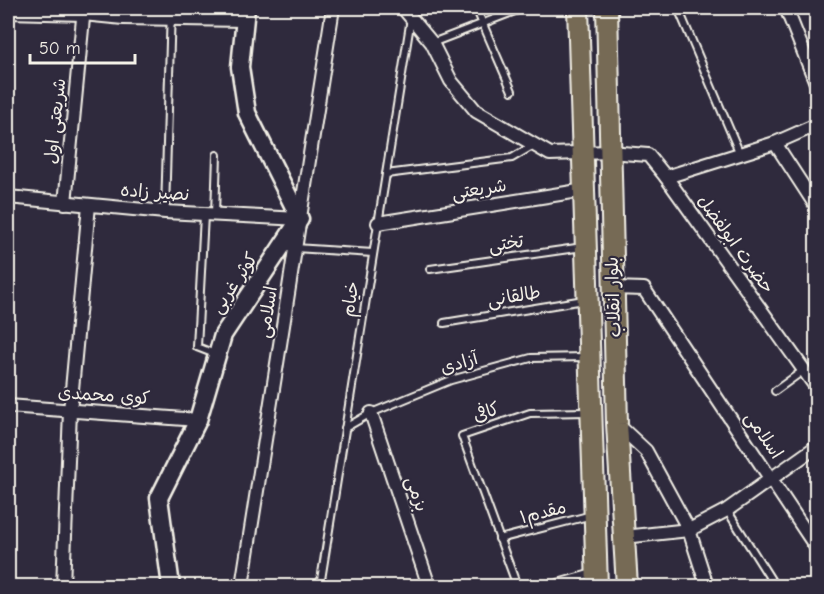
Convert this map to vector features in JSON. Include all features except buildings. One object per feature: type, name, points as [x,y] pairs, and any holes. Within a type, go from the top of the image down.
[{"type":"main road","name":"بلوار انقلاب","points":[[578,8],[596,579]]},
{"type":"main road","name":"بلوار انقلاب","points":[[607,8],[617,424],[627,586]]},
{"type":"street","name":"اسلامی","points":[[242,586],[333,8]]},
{"type":"street","points":[[786,8],[816,83]]},
{"type":"street","points":[[8,12],[83,11],[123,18],[170,13],[245,14],[240,67],[247,113],[300,219]]},
{"type":"street","name":"شریعتی اول","points":[[65,203],[83,11]]},
{"type":"street","points":[[407,12],[432,43],[451,81],[476,111],[550,154],[584,153]]},
{"type":"street","points":[[666,177],[775,143],[816,125]]},
{"type":"street","points":[[775,143],[816,206]]},
{"type":"street","name":"حضرت ابولفضل","points":[[584,153],[648,155],[816,387]]},
{"type":"street","name":"شریعتی","points":[[378,223],[585,190]]},
{"type":"street","name":"نصیر زاده","points":[[8,197],[165,212],[300,219]]},
{"type":"street","points":[[63,586],[70,411],[88,205]]},
{"type":"street","name":"کوثر غربی","points":[[171,586],[159,498],[198,420],[223,334],[300,219]]},
{"type":"street","name":"اسلامی","points":[[613,288],[644,289],[771,478]]},
{"type":"street","name":"کوی محمدی","points":[[8,406],[198,420]]},
{"type":"street","name":"بزمی","points":[[371,413],[429,586]]},
{"type":"street","points":[[617,424],[646,451],[689,530],[707,586]]},
{"type":"street","points":[[624,537],[689,530],[727,510],[816,447]]},
{"type":"street","points":[[771,478],[816,547]]},
{"type":"lane","points":[[476,8],[512,91]]},
{"type":"lane","points":[[432,43],[523,8]]},
{"type":"lane","points":[[678,8],[740,154]]},
{"type":"lane","name":"خیام","points":[[320,586],[386,174],[407,12]]},
{"type":"lane","points":[[165,212],[170,13]]},
{"type":"lane","points":[[386,174],[512,158],[534,145]]},
{"type":"lane","points":[[217,155],[197,347],[217,355]]},
{"type":"lane","name":"تختی","points":[[430,269],[586,246]]},
{"type":"lane","points":[[295,248],[373,253]]},
{"type":"lane","name":"طالقانی","points":[[444,323],[588,299]]},
{"type":"lane","name":"آزادی","points":[[345,428],[371,413],[451,380],[531,358],[590,357]]},
{"type":"lane","points":[[775,391],[805,370]]},
{"type":"lane","name":"کافی","points":[[499,539],[462,436],[530,413],[591,412]]},
{"type":"lane","points":[[727,510],[776,586]]},
{"type":"lane","name":"مقدم۱","points":[[499,539],[594,515]]},
{"type":"lane","points":[[499,539],[516,586]]},
{"type":"lane","points":[[547,586],[596,579]]}]
